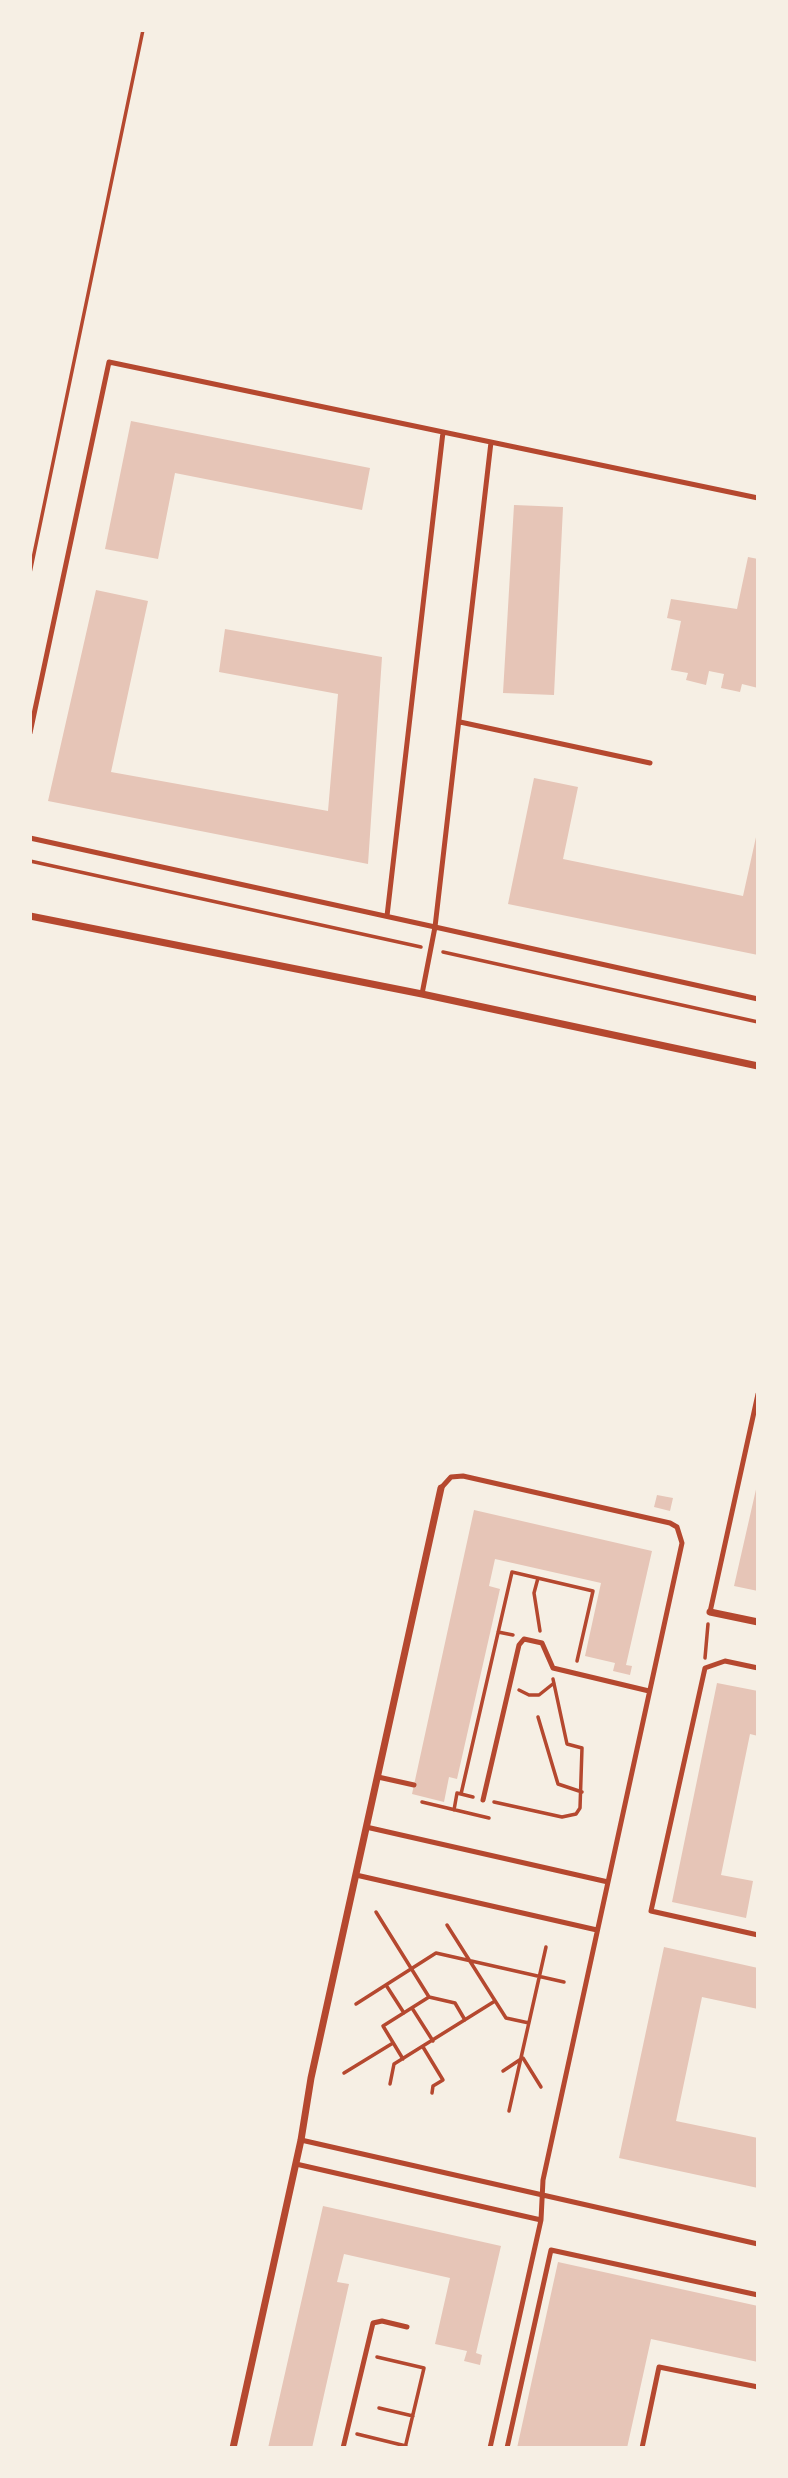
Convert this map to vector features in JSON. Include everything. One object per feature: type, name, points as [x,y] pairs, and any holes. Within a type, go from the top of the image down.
[{"type":"street","points":[[30,916],[422,994],[758,1066]]},
{"type":"street","points":[[233,2448],[302,2140],[311,2078],[441,1488]]},
{"type":"street","points":[[710,1612],[758,1622]]},
{"type":"lane","points":[[30,733],[109,362],[758,498]]},
{"type":"lane","points":[[387,916],[443,432]]},
{"type":"lane","points":[[422,994],[435,927],[491,442]]},
{"type":"lane","points":[[460,722],[650,763]]},
{"type":"lane","points":[[30,838],[758,999]]},
{"type":"lane","points":[[710,1612],[758,1394]]},
{"type":"lane","points":[[441,1488],[451,1477],[463,1476],[677,1527],[682,1543],[597,1930],[542,2194],[541,2220],[490,2448]]},
{"type":"lane","points":[[483,1800],[520,1642],[529,1639],[542,1643],[553,1668],[649,1691]]},
{"type":"lane","points":[[758,1668],[725,1661],[705,1668],[651,1911],[758,1935]]},
{"type":"lane","points":[[378,1777],[414,1785]]},
{"type":"lane","points":[[366,1827],[608,1882]]},
{"type":"lane","points":[[356,1875],[597,1930]]},
{"type":"lane","points":[[302,2140],[758,2244]]},
{"type":"lane","points":[[296,2164],[541,2220]]},
{"type":"lane","points":[[507,2448],[551,2250],[758,2295]]},
{"type":"lane","points":[[343,2448],[373,2323],[382,2321],[407,2327]]},
{"type":"lane","points":[[642,2448],[659,2367],[758,2387]]},
{"type":"path","points":[[30,573],[142,30]]},
{"type":"path","points":[[30,861],[758,1022]]},
{"type":"path","points":[[538,1578],[534,1593],[542,1643]]},
{"type":"path","points":[[705,1668],[704,1641],[710,1612]]},
{"type":"path","points":[[454,1810],[457,1793],[562,1817],[576,1814],[582,1792],[582,1748],[567,1744],[553,1668]]},
{"type":"path","points":[[510,1681],[529,1695],[547,1692],[554,1683]]},
{"type":"path","points":[[538,1717],[558,1784],[582,1792]]},
{"type":"path","points":[[422,1802],[489,1818]]},
{"type":"path","points":[[376,1912],[429,1997],[454,2003],[466,2020]]},
{"type":"path","points":[[447,1925],[506,2018],[529,2023]]},
{"type":"path","points":[[509,2111],[547,1947]]},
{"type":"path","points":[[356,2004],[436,1953],[564,1982]]},
{"type":"path","points":[[386,1984],[404,2013]]},
{"type":"path","points":[[403,2059],[383,2026],[429,1997]]},
{"type":"path","points":[[390,2084],[394,2064],[495,2001]]},
{"type":"path","points":[[412,2008],[433,2040]]},
{"type":"path","points":[[344,2073],[393,2043]]},
{"type":"path","points":[[423,2047],[443,2080],[433,2086],[432,2093]]},
{"type":"path","points":[[503,2071],[521,2058]]},
{"type":"path","points":[[521,2058],[541,2087]]},
{"type":"path","points":[[346,2432],[406,2447],[424,2368],[364,2354]]},
{"type":"path","points":[[379,2408],[413,2416]]},
{"type":"building","points":[[131,421],[370,468],[362,510],[175,473],[158,559],[105,549]]},
{"type":"building","points":[[514,505],[563,507],[554,695],[503,693]]},
{"type":"building","points":[[748,557],[758,559],[758,688],[742,684],[740,692],[721,688],[724,674],[709,671],[706,685],[686,680],[688,673],[671,670],[681,621],[667,618],[671,599],[737,609]]},
{"type":"building","points":[[96,590],[148,601],[111,772],[328,811],[338,694],[219,672],[225,629],[382,657],[368,864],[48,801]]},
{"type":"building","points":[[534,778],[578,787],[563,859],[743,896],[758,828],[758,955],[508,904]]},
{"type":"building","points":[[758,1485],[758,1591],[734,1586]]},
{"type":"building","points":[[657,1495],[673,1498],[670,1511],[654,1507]]},
{"type":"building","points":[[474,1510],[652,1551],[626,1665],[632,1666],[630,1675],[613,1671],[615,1663],[585,1656],[601,1583],[495,1559],[489,1586],[500,1589],[457,1779],[449,1777],[444,1802],[412,1794]]},
{"type":"building","points":[[717,1683],[758,1691],[758,1736],[750,1734],[721,1875],[753,1881],[746,1918],[672,1902]]},
{"type":"building","points":[[664,1947],[758,1968],[758,2009],[702,1997],[676,2121],[758,2138],[758,2188],[619,2158]]},
{"type":"building","points":[[323,2206],[501,2246],[476,2353],[482,2355],[480,2365],[464,2361],[467,2351],[435,2344],[450,2278],[344,2254],[337,2282],[349,2284],[312,2448],[268,2448]]},
{"type":"building","points":[[558,2262],[758,2306],[758,2362],[651,2339],[627,2448],[517,2448]]}]
